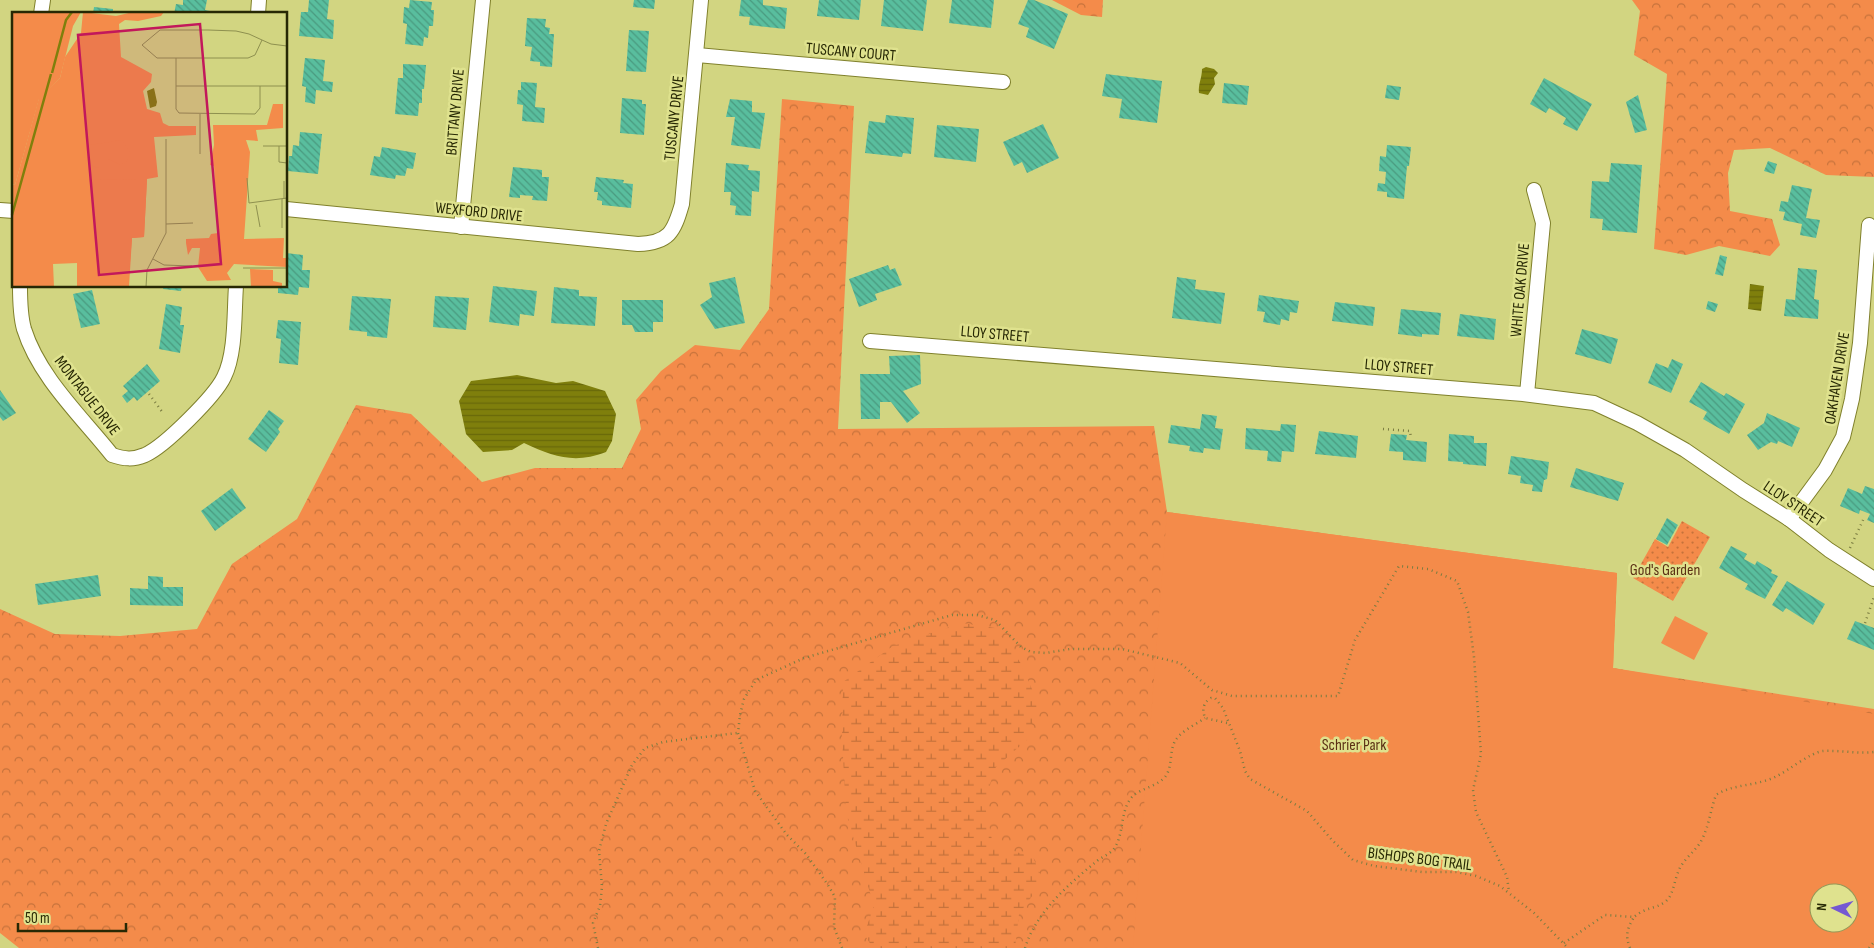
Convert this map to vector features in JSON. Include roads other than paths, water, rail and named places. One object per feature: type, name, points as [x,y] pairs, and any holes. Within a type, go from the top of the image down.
[{"type":"street","name":"BRITTANY DRIVE","points":[[461,227],[483,0]]},
{"type":"street","name":"TUSCANY DRIVE","points":[[667,236],[677,223],[682,204],[701,0]]},
{"type":"street","name":"TUSCANY COURT","points":[[697,55],[1003,82]]},
{"type":"street","name":"WHITE OAK DRIVE","points":[[1527,394],[1544,223],[1534,190]]},
{"type":"street","name":"WEXFORD DRIVE","points":[[288,210],[638,244],[654,243],[667,236]]},
{"type":"street","name":"OAKHAVEN DRIVE","points":[[1788,519],[1825,470],[1843,437],[1852,398],[1860,343],[1869,226]]},
{"type":"street","name":"MONTAGUE DRIVE","points":[[20,288],[20,309],[24,327],[31,347],[51,380],[112,455],[125,459],[146,455],[167,439],[215,391],[224,377],[231,357],[236,288]]},
{"type":"street","name":"LLOY STREET","points":[[870,340],[1527,394],[1594,403],[1637,422],[1685,450],[1874,579]]},
{"type":"park label","name":"God's Garden","points":[[1665,569]]},
{"type":"park label","name":"Schrier Park","points":[[1354,744]]}]
